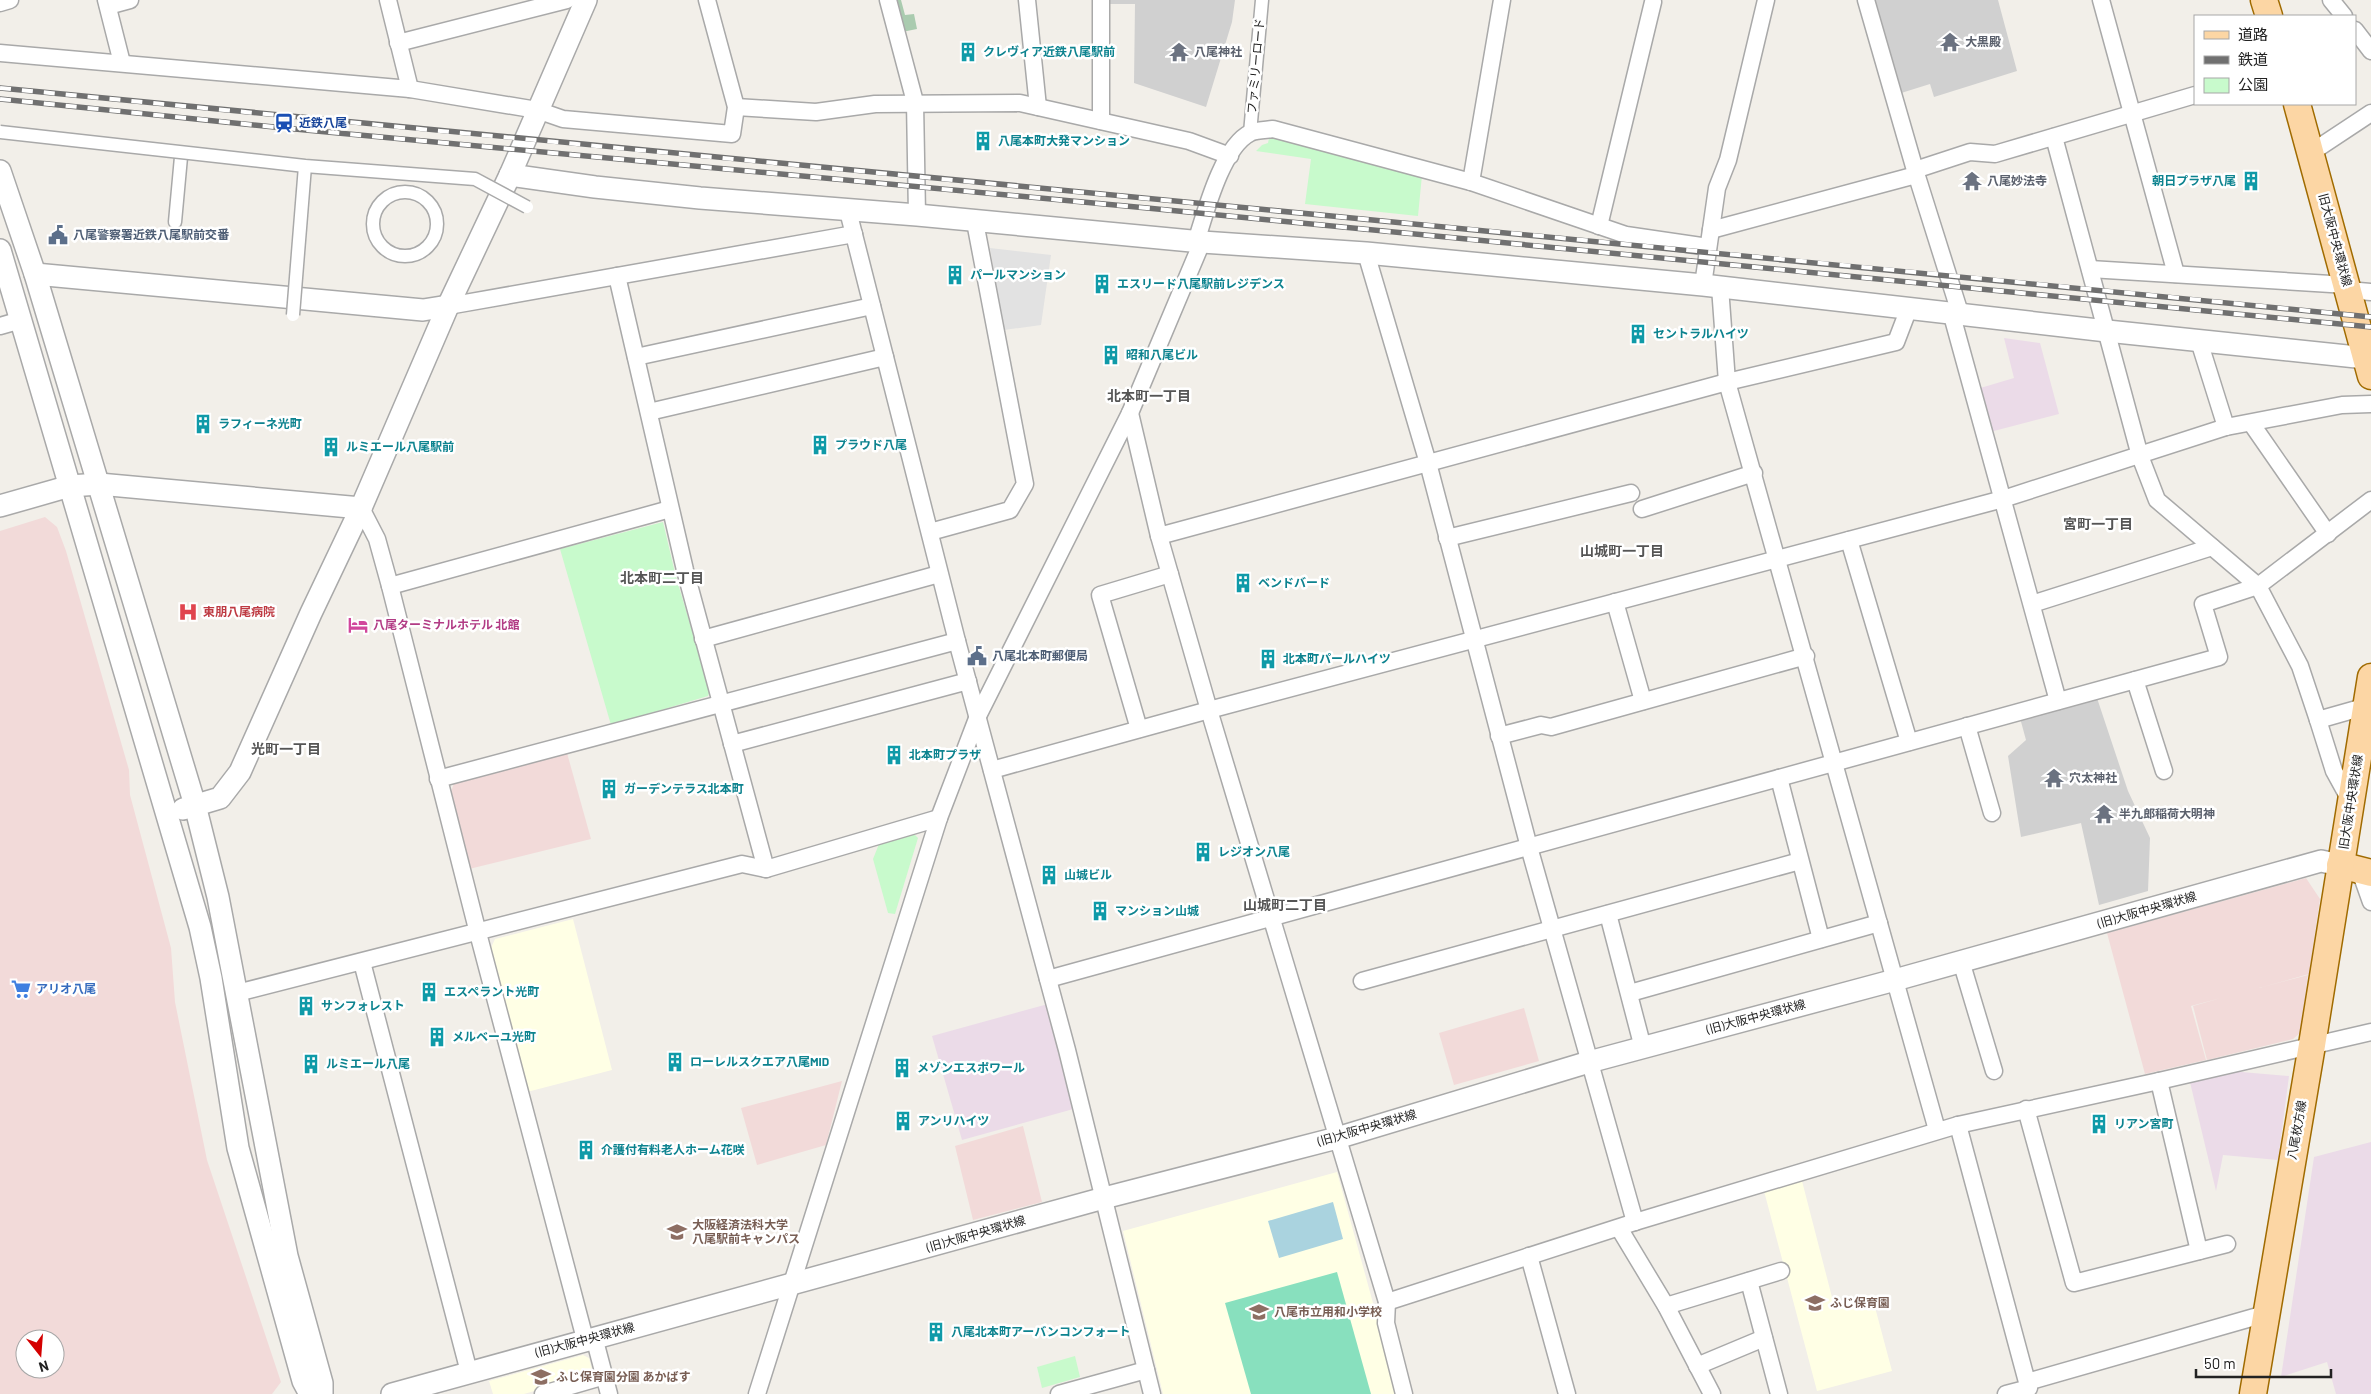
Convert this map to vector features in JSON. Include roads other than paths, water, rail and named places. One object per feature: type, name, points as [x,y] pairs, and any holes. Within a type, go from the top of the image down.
[{"type":"main road","points":[[2264,0],[2269,15]]},
{"type":"main road","name":"旧大阪中央環状線","points":[[2297,105],[2355,289],[2369,364]]},
{"type":"main road","name":"旧大阪中央環状線","points":[[2357,870],[2351,802],[2369,705],[2371,677]]},
{"type":"main road","name":"八尾枚方線","points":[[2253,1394],[2265,1314],[2312,1045],[2357,870]]},
{"type":"street","points":[[0,3],[10,0]]},
{"type":"street","points":[[122,63],[107,3],[130,0]]},
{"type":"street","points":[[388,0],[410,90]]},
{"type":"street","points":[[398,43],[567,0]]},
{"type":"street","points":[[168,813],[220,798],[240,772],[311,613],[361,508],[448,306],[510,175],[586,0]]},
{"type":"street","points":[[0,53],[410,90],[537,110],[563,119],[732,134],[736,107],[707,0]]},
{"type":"street","points":[[888,0],[915,102],[917,215]]},
{"type":"street","points":[[1027,0],[1038,107]]},
{"type":"street","points":[[1101,0],[1101,121]]},
{"type":"street","name":"ファミリーロード","points":[[1250,133],[1262,0]]},
{"type":"street","points":[[1471,182],[1494,35],[1502,0]]},
{"type":"street","points":[[1766,0],[1728,160],[1717,188],[1708,247],[1711,286],[1727,382],[1806,656],[1937,1130]]},
{"type":"street","points":[[1866,0],[1956,313],[2003,499],[2058,701]]},
{"type":"street","points":[[2101,0],[2176,274]]},
{"type":"street","points":[[2331,0],[2343,15]]},
{"type":"street","points":[[1599,226],[1654,1]]},
{"type":"street","points":[[2356,31],[2371,51]]},
{"type":"street","points":[[1710,230],[1915,173],[1970,152],[1995,154],[2194,95]]},
{"type":"street","points":[[736,107],[816,112],[875,104],[915,102],[1020,103],[1189,141],[1230,156]]},
{"type":"street","points":[[2312,152],[2371,113]]},
{"type":"street","points":[[756,1394],[939,818],[978,716],[1130,413],[1199,242],[1216,181],[1234,148],[1250,133],[1272,129],[1471,182],[1626,236],[1708,247]]},
{"type":"street","points":[[0,132],[183,157],[307,162],[475,179],[527,207]]},
{"type":"street","points":[[2054,137],[2140,456],[2157,500],[2258,586],[2300,666],[2334,771],[2351,802]]},
{"type":"street","points":[[175,222],[183,157]]},
{"type":"street","points":[[293,314],[307,162]]},
{"type":"street","points":[[0,171],[35,274],[195,806],[218,897],[259,1120],[287,1256],[322,1383],[322,1394]]},
{"type":"street","points":[[510,175],[595,187],[848,211],[917,215],[1199,242],[1366,253],[1711,286],[2199,341],[2369,364]]},
{"type":"street","points":[[408,192],[419,195],[428,202],[435,212],[437,223],[435,235],[429,245],[420,252],[408,256],[396,255],[386,250],[378,241],[373,230],[373,218],[377,207],[385,199],[396,193],[408,192]]},
{"type":"street","points":[[848,211],[939,574],[1048,979],[1152,1394]]},
{"type":"street","points":[[930,532],[1010,510],[1025,484],[975,222]]},
{"type":"street","points":[[35,274],[423,310],[854,234]]},
{"type":"street","points":[[0,250],[168,813],[200,927],[238,1148],[303,1381],[310,1394]]},
{"type":"street","points":[[1366,253],[1428,464],[1529,846],[1635,1222]]},
{"type":"street","points":[[2090,269],[2355,289]]},
{"type":"street","points":[[617,276],[670,509],[703,639],[766,869]]},
{"type":"street","points":[[636,357],[872,306]]},
{"type":"street","points":[[1159,536],[1727,382],[1896,342],[1909,308]]},
{"type":"street","points":[[0,326],[21,320]]},
{"type":"street","points":[[2199,341],[2226,427]]},
{"type":"street","points":[[649,412],[886,357]]},
{"type":"street","points":[[992,770],[1209,710],[2003,499],[2226,427],[2342,405],[2371,404]]},
{"type":"street","points":[[1130,413],[1159,536],[1209,710],[1270,919],[1387,1302],[1386,1323],[1404,1394]]},
{"type":"street","points":[[2251,423],[2328,534]]},
{"type":"street","points":[[1642,509],[1754,473]]},
{"type":"street","points":[[0,506],[70,486],[99,484],[361,508]]},
{"type":"street","points":[[1447,538],[1631,493]]},
{"type":"street","points":[[1048,979],[2219,657],[2203,604],[2258,586],[2371,500]]},
{"type":"street","points":[[361,508],[376,539],[390,586],[478,933],[589,1338],[605,1376],[610,1394]]},
{"type":"street","points":[[390,586],[670,509]]},
{"type":"street","points":[[1849,540],[1909,742]]},
{"type":"street","points":[[2032,604],[2212,547]]},
{"type":"street","points":[[703,639],[939,574]]},
{"type":"street","points":[[1139,729],[1100,596],[1170,574]]},
{"type":"street","points":[[1615,602],[1643,701]]},
{"type":"street","points":[[438,779],[957,641]]},
{"type":"street","points":[[1499,736],[1541,725],[1551,727],[1806,656]]},
{"type":"street","points":[[2135,680],[2164,771]]},
{"type":"street","points":[[732,744],[968,682]]},
{"type":"street","points":[[2318,720],[2369,705]]},
{"type":"street","points":[[1967,726],[1992,813]]},
{"type":"street","points":[[1779,778],[1820,939]]},
{"type":"street","points":[[237,993],[478,933],[742,864],[766,869],[939,818]]},
{"type":"street","name":"(旧)大阪中央環状線","points":[[392,1394],[589,1338],[790,1286],[1104,1198],[1337,1138],[1589,1062],[1895,980],[2321,861],[2357,870]]},
{"type":"street","points":[[1362,981],[1800,862]]},
{"type":"street","points":[[2357,870],[2371,902]]},
{"type":"street","points":[[1608,914],[1643,1048]]},
{"type":"street","points":[[1630,993],[1879,923]]},
{"type":"street","points":[[1962,961],[1994,1071]]},
{"type":"street","points":[[362,962],[469,1372]]},
{"type":"street","points":[[1387,1302],[1635,1222],[1958,1124],[2159,1082],[2371,1032]]},
{"type":"street","points":[[2159,1082],[2199,1251]]},
{"type":"street","points":[[2026,1109],[2074,1283],[2227,1244]]},
{"type":"street","points":[[1958,1124],[2029,1388]]},
{"type":"street","points":[[1619,1228],[1666,1306],[1712,1394]]},
{"type":"street","points":[[1529,1256],[1566,1394]]},
{"type":"street","points":[[1666,1306],[1781,1271]]},
{"type":"street","points":[[1749,1281],[1779,1394]]},
{"type":"street","points":[[2006,1394],[2265,1314]]},
{"type":"street","points":[[1697,1366],[1764,1338]]},
{"type":"street","points":[[1059,1394],[1146,1370]]},
{"type":"street","points":[[543,1394],[605,1376]]},
{"type":"water","points":[[1333,1202],[1343,1239],[1279,1258],[1268,1221]]},
{"type":"railway","points":[[0,88],[2371,317]]},
{"type":"railway","points":[[0,99],[284,128],[1147,208],[2371,327]]},
{"type":"place","name":"大黒殿","points":[[1950,42]]},
{"type":"place","name":"クレヴィア近鉄八尾駅前","points":[[968,52]]},
{"type":"place","name":"八尾神社","points":[[1179,52]]},
{"type":"place","name":"近鉄八尾","points":[[284,123]]},
{"type":"place","name":"八尾本町大発マンション","points":[[983,141]]},
{"type":"place","name":"八尾妙法寺","points":[[1972,181]]},
{"type":"place","name":"朝日プラザ八尾","points":[[2251,181]]},
{"type":"place","name":"八尾警察署近鉄八尾駅前交番","points":[[58,235]]},
{"type":"place","name":"パールマンション","points":[[955,275]]},
{"type":"place","name":"エスリード八尾駅前レジデンス","points":[[1102,284]]},
{"type":"place","name":"セントラルハイツ","points":[[1638,334]]},
{"type":"place","name":"昭和八尾ビル","points":[[1111,355]]},
{"type":"place","name":"ラフィーネ光町","points":[[203,424]]},
{"type":"place","name":"プラウド八尾","points":[[820,445]]},
{"type":"place","name":"ルミエール八尾駅前","points":[[331,447]]},
{"type":"place","name":"ベンドバード","points":[[1243,583]]},
{"type":"place","name":"東朋八尾病院","points":[[188,612]]},
{"type":"place","name":"八尾ターミナルホテル 北館","points":[[358,625]]},
{"type":"place","name":"八尾北本町郵便局","points":[[977,656]]},
{"type":"place","name":"北本町パールハイツ","points":[[1268,659]]},
{"type":"place","name":"北本町プラザ","points":[[894,755]]},
{"type":"place","name":"穴太神社","points":[[2054,778]]},
{"type":"place","name":"ガーデンテラス北本町","points":[[609,789]]},
{"type":"place","name":"半九郎稲荷大明神","points":[[2104,814]]},
{"type":"place","name":"レジオン八尾","points":[[1203,852]]},
{"type":"place","name":"山城ビル","points":[[1049,875]]},
{"type":"place","name":"マンション山城","points":[[1100,911]]},
{"type":"place","name":"アリオ八尾","points":[[21,989]]},
{"type":"place","name":"エスペラント光町","points":[[429,992]]},
{"type":"place","name":"サンフォレスト","points":[[306,1006]]},
{"type":"place","name":"メルベーユ光町","points":[[437,1037]]},
{"type":"place","name":"ローレルスクエア八尾MID","points":[[675,1062]]},
{"type":"place","name":"ルミエール八尾","points":[[311,1064]]},
{"type":"place","name":"メゾンエスポワール","points":[[902,1068]]},
{"type":"place","name":"アンリハイツ","points":[[903,1121]]},
{"type":"place","name":"リアン宮町","points":[[2099,1124]]},
{"type":"place","name":"介護付有料老人ホーム花咲","points":[[586,1150]]},
{"type":"place","name":"大阪経済法科大学 八尾駅前キャンパス","points":[[677,1232]]},
{"type":"place","name":"ふじ保育園","points":[[1815,1303]]},
{"type":"place","name":"八尾市立用和小学校","points":[[1259,1312]]},
{"type":"place","name":"八尾北本町アーバンコンフォート","points":[[936,1332]]},
{"type":"place","name":"ふじ保育園分園 あかばす","points":[[541,1377]]},
{"type":"district","name":"北本町一丁目","points":[[1149,396]]},
{"type":"district","name":"宮町一丁目","points":[[2098,524]]},
{"type":"district","name":"山城町一丁目","points":[[1622,551]]},
{"type":"district","name":"北本町二丁目","points":[[662,578]]},
{"type":"district","name":"光町一丁目","points":[[286,749]]},
{"type":"district","name":"山城町二丁目","points":[[1285,905]]}]
